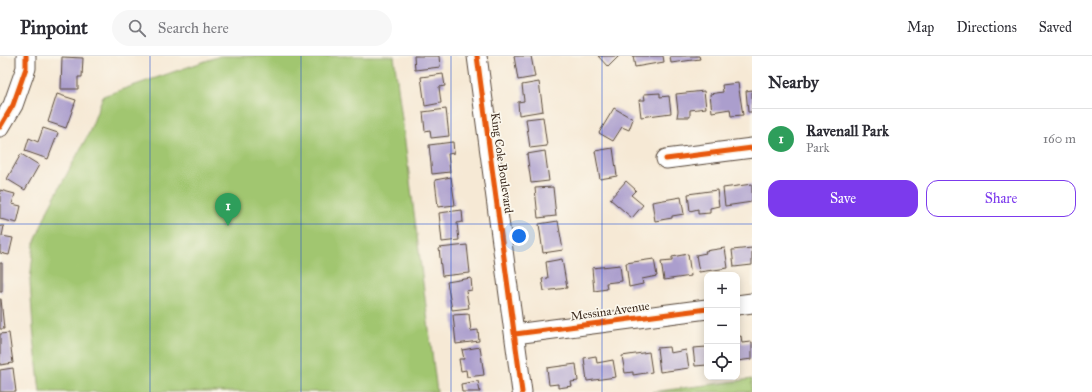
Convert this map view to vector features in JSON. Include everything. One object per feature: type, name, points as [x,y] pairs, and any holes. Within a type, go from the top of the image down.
[{"type":"street","points":[[0,126],[6,104],[26,68],[26,56]]},
{"type":"street","name":"King Cole Boulevard","points":[[477,56],[522,392]]},
{"type":"street","points":[[666,159],[752,148]]},
{"type":"street","points":[[740,304],[752,303]]},
{"type":"street","name":"Messina Avenue","points":[[515,334],[704,308]]},
{"type":"green space","points":[[220,56],[394,56],[437,392],[40,392],[33,328],[30,281],[34,244],[49,207],[89,133],[103,96]]},
{"type":"green space","points":[[752,379],[752,392],[652,392]]},
{"type":"building","points":[[414,56],[439,56],[440,67],[415,70]]},
{"type":"building","points":[[514,56],[531,56],[535,77],[518,80]]},
{"type":"building","points":[[598,56],[619,56],[608,67]]},
{"type":"building","points":[[633,56],[663,56],[664,62],[635,67]]},
{"type":"building","points":[[670,56],[699,56],[700,59],[671,63]]},
{"type":"building","points":[[62,57],[83,58],[82,77],[78,77],[78,89],[61,89]]},
{"type":"building","points":[[443,74],[445,86],[439,87],[441,103],[425,106],[421,77]]},
{"type":"building","points":[[539,82],[543,111],[519,115],[518,102],[524,101],[522,85]]},
{"type":"building","points":[[738,83],[743,115],[731,116],[730,109],[712,112],[710,94],[723,92],[722,85]]},
{"type":"building","points":[[752,90],[752,112],[748,112],[746,91]]},
{"type":"building","points":[[704,91],[706,108],[690,110],[690,117],[677,117],[678,111],[676,94]]},
{"type":"building","points":[[660,93],[660,97],[669,96],[671,113],[641,117],[639,100],[645,100],[644,94]]},
{"type":"building","points":[[57,94],[76,100],[66,128],[48,122]]},
{"type":"building","points":[[614,108],[633,119],[629,130],[622,127],[613,141],[599,133]]},
{"type":"building","points":[[446,109],[449,136],[431,138],[430,130],[425,131],[423,112]]},
{"type":"building","points":[[543,117],[547,146],[530,148],[526,119]]},
{"type":"building","points":[[43,128],[58,133],[48,159],[25,151],[29,138],[38,142]]},
{"type":"building","points":[[453,142],[454,153],[448,154],[450,172],[432,174],[429,145]]},
{"type":"building","points":[[613,148],[617,176],[600,179],[595,151]]},
{"type":"building","points":[[545,151],[549,181],[531,183],[527,154]]},
{"type":"building","points":[[21,154],[39,165],[25,190],[7,179]]},
{"type":"building","points":[[451,177],[455,205],[438,207],[435,180]]},
{"type":"building","points":[[626,181],[636,190],[631,195],[643,205],[632,218],[610,199]]},
{"type":"building","points":[[752,184],[752,202],[725,206],[723,188]]},
{"type":"building","points":[[553,187],[556,216],[538,218],[535,188]]},
{"type":"building","points":[[0,190],[15,194],[12,204],[21,206],[17,223],[0,219]]},
{"type":"building","points":[[717,190],[719,206],[710,208],[710,213],[698,214],[698,209],[690,211],[688,194]]},
{"type":"building","points":[[681,197],[684,214],[655,221],[652,202]]},
{"type":"building","points":[[462,210],[463,222],[457,223],[459,240],[442,242],[439,213]]},
{"type":"building","points":[[558,221],[563,250],[543,253],[539,224]]},
{"type":"building","points":[[0,226],[4,226],[2,236],[13,238],[9,255],[0,253]]},
{"type":"building","points":[[467,245],[470,273],[442,276],[439,248]]},
{"type":"building","points":[[725,248],[728,268],[699,272],[696,255],[706,253],[705,251]]},
{"type":"building","points":[[752,248],[752,265],[734,267],[732,250]]},
{"type":"building","points":[[688,254],[691,276],[664,280],[661,262],[672,261],[672,257]]},
{"type":"building","points":[[562,259],[567,288],[544,291],[542,279],[548,278],[546,262]]},
{"type":"building","points":[[654,259],[657,276],[642,279],[643,284],[629,287],[626,263]]},
{"type":"building","points":[[0,263],[2,263],[2,292],[0,292]]},
{"type":"building","points":[[620,265],[622,281],[606,283],[607,289],[594,291],[592,268]]},
{"type":"building","points":[[471,278],[472,290],[466,291],[469,308],[452,310],[447,282]]},
{"type":"building","points":[[1,299],[4,329],[0,329]]},
{"type":"building","points":[[469,314],[471,331],[478,330],[479,341],[456,344],[453,315]]},
{"type":"building","points":[[9,333],[13,363],[0,365],[0,334]]},
{"type":"building","points":[[740,336],[742,343],[752,342],[752,359],[740,361]]},
{"type":"building","points":[[480,347],[484,375],[467,377],[466,370],[461,371],[459,359],[464,359],[462,350]]},
{"type":"building","points":[[669,347],[670,353],[686,350],[689,368],[660,372],[657,348]]},
{"type":"building","points":[[704,347],[704,365],[695,366],[693,348]]},
{"type":"building","points":[[649,352],[652,372],[633,375],[633,372],[625,373],[622,356]]},
{"type":"building","points":[[596,356],[597,363],[613,360],[616,377],[587,381],[584,358]]},
{"type":"building","points":[[576,364],[578,381],[571,382],[572,386],[558,388],[558,384],[549,385],[547,368]]},
{"type":"building","points":[[13,368],[16,392],[0,392],[0,370]]},
{"type":"building","points":[[478,381],[480,392],[462,392],[461,384]]},
{"type":"cycle path","points":[[0,127],[13,105],[26,68],[26,56]]},
{"type":"cycle path","points":[[477,56],[522,392]]},
{"type":"cycle path","points":[[666,159],[752,148]]},
{"type":"cycle path","points":[[515,334],[704,309]]},
{"type":"place","name":"Ravenall Park","points":[[228,226]]}]
